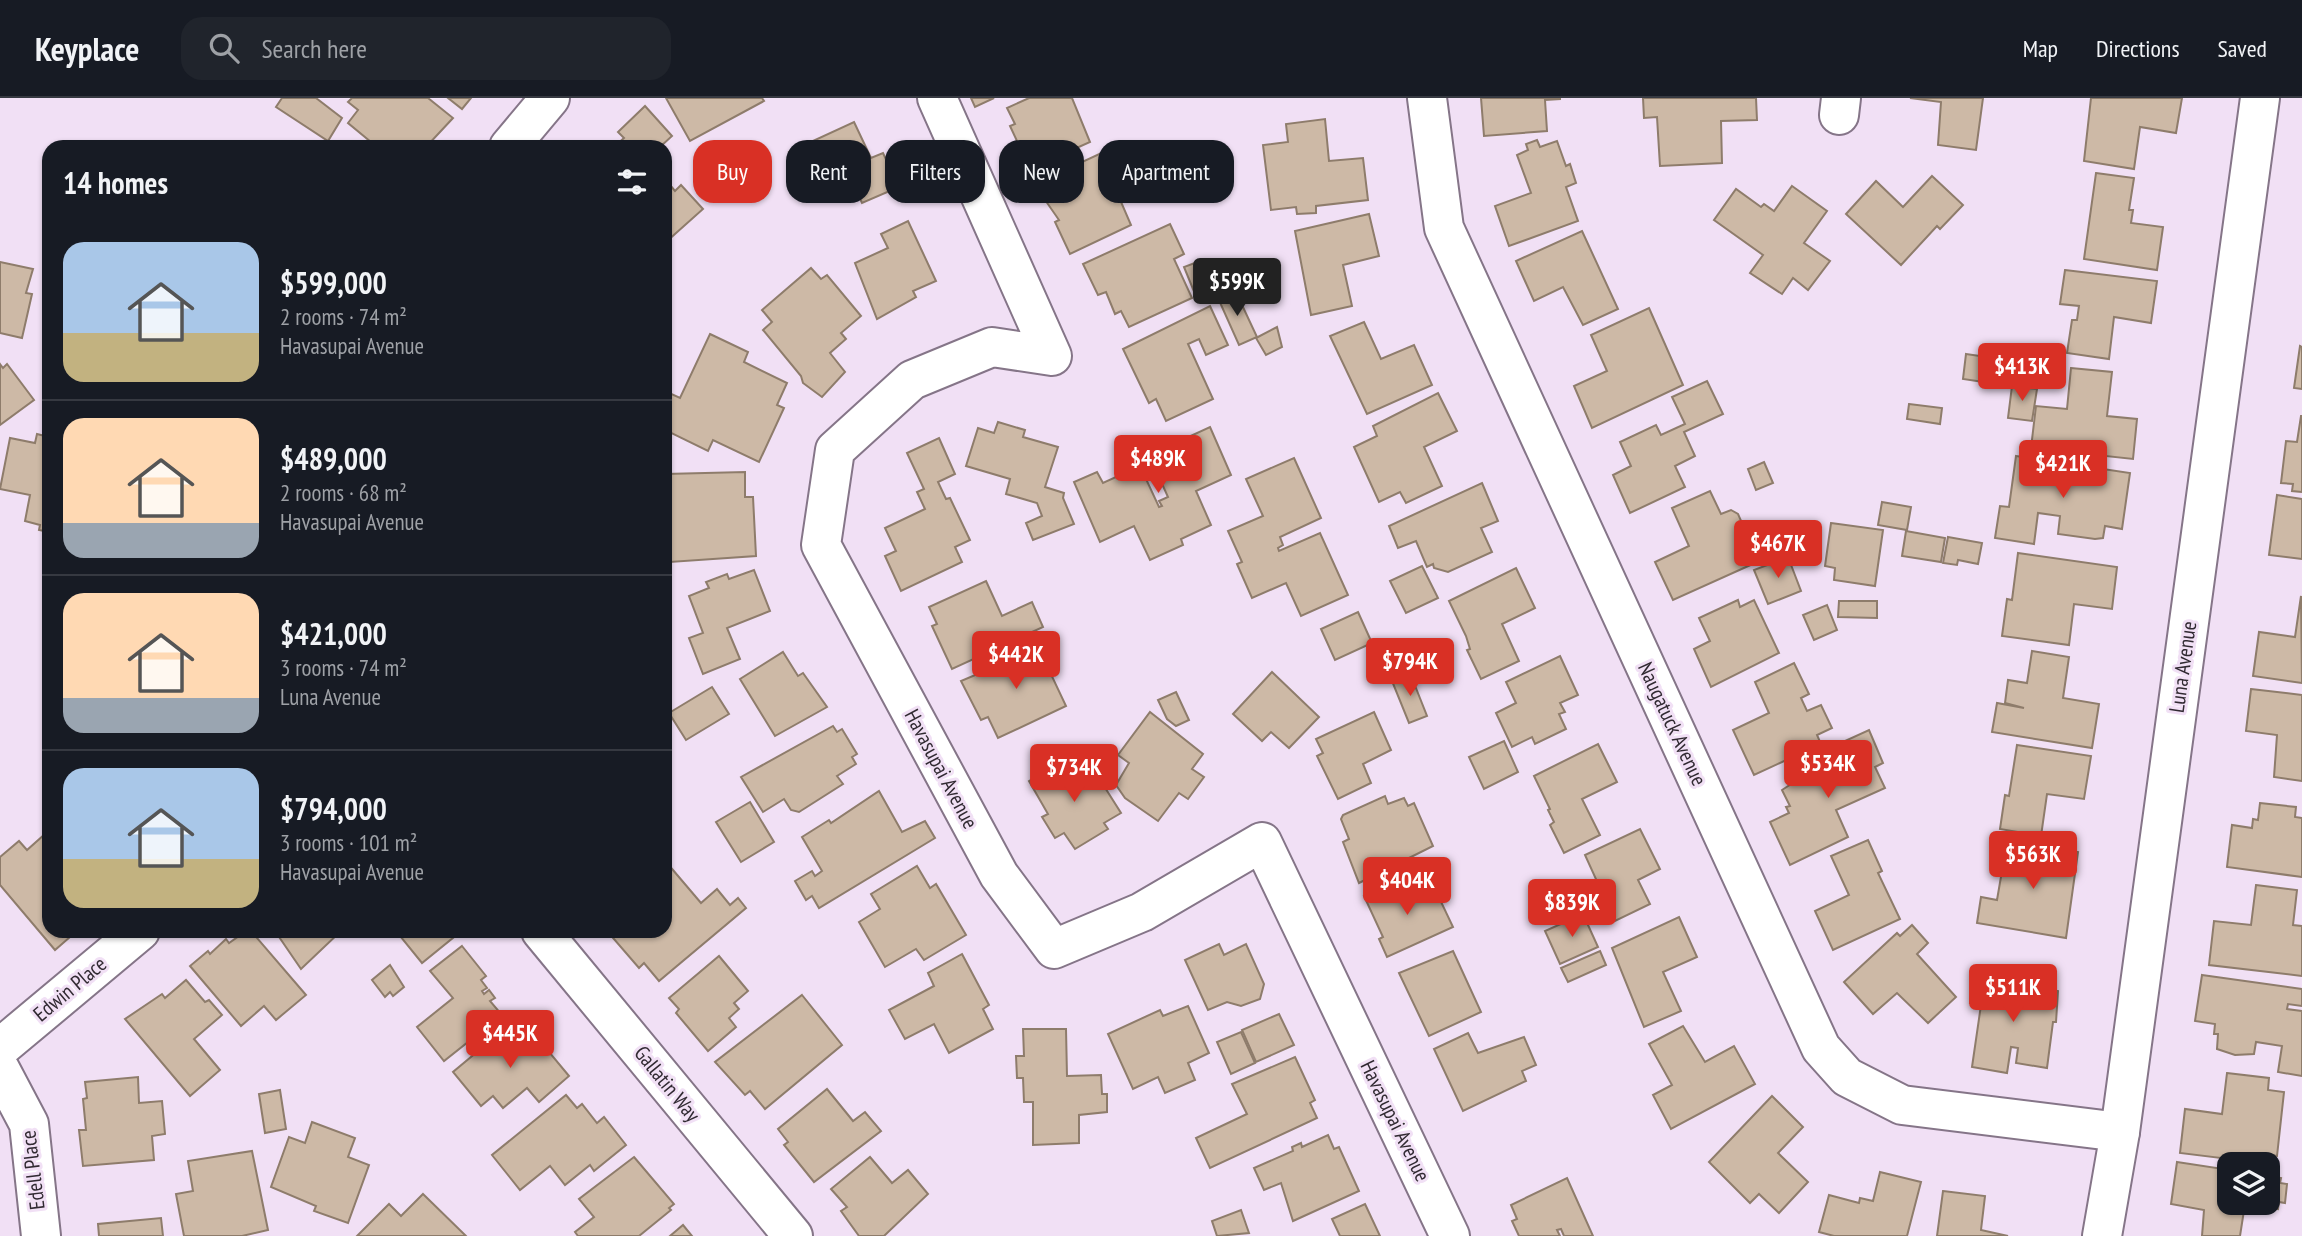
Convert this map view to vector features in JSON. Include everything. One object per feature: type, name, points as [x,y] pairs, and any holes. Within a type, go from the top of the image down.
[{"type":"street","points":[[515,140],[550,98]]},
{"type":"street","name":"Havasupai Avenue","points":[[937,98],[1052,356],[992,347],[912,380],[835,450],[821,545],[999,875],[1054,949],[1142,912],[1262,842],[1450,1236]]},
{"type":"street","name":"Naugatuck Avenue","points":[[1426,98],[1444,228],[1821,1048],[1847,1077],[1902,1105],[2120,1132]]},
{"type":"street","name":"Luna Avenue","points":[[2102,1236],[2120,1132],[2260,98]]},
{"type":"street","name":"Edwin Place","points":[[0,1048],[132,938]]},
{"type":"street","name":"Gallatin Way","points":[[547,938],[793,1236]]},
{"type":"street","name":"Edell Place","points":[[0,1069],[29,1124],[41,1236]]},
{"type":"building","points":[[282,98],[316,98],[342,118],[326,140],[276,107]]},
{"type":"building","points":[[352,98],[428,98],[453,118],[433,140],[369,140],[348,123],[358,110],[348,102]]},
{"type":"building","points":[[448,98],[471,98],[462,109]]},
{"type":"building","points":[[666,98],[762,98],[764,101],[690,141]]},
{"type":"building","points":[[971,98],[994,98],[975,107]]},
{"type":"building","points":[[1029,98],[1072,98],[1090,142],[1084,145],[1084,140],[1017,140],[1010,126],[1015,124],[1007,108]]},
{"type":"building","points":[[1481,98],[1560,99],[1545,100],[1547,131],[1484,136]]},
{"type":"building","points":[[1643,98],[1756,98],[1757,120],[1721,121],[1722,163],[1660,166],[1657,117],[1644,118]]},
{"type":"building","points":[[1910,98],[1983,98],[1976,150],[1938,145],[1941,102]]},
{"type":"building","points":[[2091,98],[2182,98],[2176,133],[2140,127],[2134,169],[2084,161]]},
{"type":"building","points":[[645,106],[672,136],[668,140],[622,140],[624,138],[618,132]]},
{"type":"building","points":[[1325,119],[1329,161],[1363,158],[1368,200],[1316,206],[1316,213],[1297,214],[1296,207],[1271,210],[1263,145],[1288,142],[1286,124]]},
{"type":"building","points":[[854,122],[862,140],[815,140]]},
{"type":"building","points":[[1537,140],[1540,147],[1557,141],[1566,166],[1570,164],[1576,183],[1566,187],[1578,221],[1509,246],[1495,206],[1531,193],[1517,155],[1528,150],[1526,144]]},
{"type":"building","points":[[883,153],[885,157],[885,193],[871,199],[871,158]]},
{"type":"building","points":[[1098,155],[1098,203],[1121,203],[1131,225],[1070,254],[1055,222],[1059,220],[1047,203],[1084,203],[1084,161]]},
{"type":"building","points":[[2096,173],[2134,178],[2129,210],[2133,210],[2131,223],[2163,227],[2157,270],[2084,259]]},
{"type":"building","points":[[1932,176],[1963,205],[1940,229],[1937,226],[1901,265],[1846,214],[1876,181],[1903,207]]},
{"type":"building","points":[[681,185],[693,198],[693,203],[698,203],[703,209],[672,237],[672,187],[675,191]]},
{"type":"building","points":[[1792,186],[1827,211],[1804,243],[1830,261],[1808,290],[1793,278],[1782,294],[1750,273],[1763,255],[1714,220],[1736,189],[1761,207],[1764,204],[1774,211]]},
{"type":"building","points":[[1369,214],[1379,256],[1343,265],[1352,306],[1311,315],[1295,231]]},
{"type":"building","points":[[908,221],[936,281],[913,291],[916,297],[877,319],[855,263],[888,248],[881,234]]},
{"type":"building","points":[[1170,224],[1184,254],[1174,259],[1192,298],[1129,327],[1121,311],[1115,314],[1106,292],[1098,295],[1083,264]]},
{"type":"building","points":[[1582,231],[1618,309],[1583,325],[1563,287],[1534,301],[1516,261]]},
{"type":"building","points":[[1200,261],[1211,287],[1195,294],[1184,267]]},
{"type":"building","points":[[0,262],[33,269],[26,293],[32,294],[22,338],[0,333]]},
{"type":"building","points":[[811,268],[821,279],[827,275],[861,316],[841,333],[846,339],[830,353],[845,372],[822,397],[803,383],[801,376],[763,330],[772,322],[762,310]]},
{"type":"building","points":[[2065,270],[2157,281],[2151,323],[2114,317],[2109,359],[2067,353],[2072,320],[2077,320],[2079,306],[2060,304]]},
{"type":"building","points":[[1235,290],[1257,337],[1239,345],[1218,298]]},
{"type":"building","points":[[1210,306],[1228,345],[1206,355],[1199,339],[1188,344],[1213,399],[1166,421],[1156,399],[1149,403],[1123,349]]},
{"type":"building","points":[[1649,308],[1683,385],[1592,428],[1574,386],[1607,371],[1591,335]]},
{"type":"building","points":[[1364,322],[1381,359],[1414,345],[1432,385],[1367,414],[1330,336]]},
{"type":"building","points":[[1277,327],[1282,347],[1266,355],[1256,338]]},
{"type":"building","points":[[710,334],[748,352],[744,362],[787,383],[777,405],[784,408],[759,462],[713,440],[708,451],[672,433],[672,394],[680,398]]},
{"type":"building","points":[[2300,346],[2302,347],[2302,389],[2294,388]]},
{"type":"building","points":[[1966,354],[2001,359],[1997,384],[1963,379]]},
{"type":"building","points":[[0,364],[3,368],[7,364],[34,400],[0,425]]},
{"type":"building","points":[[2071,368],[2112,372],[2107,416],[2137,419],[2133,459],[2031,448],[2036,406],[2067,409]]},
{"type":"building","points":[[1707,381],[1723,414],[1684,432],[1695,456],[1675,466],[1685,487],[1630,513],[1613,475],[1631,466],[1620,442],[1656,425],[1661,435],[1685,424],[1672,397]]},
{"type":"building","points":[[2012,386],[2037,389],[2032,421],[2008,418]]},
{"type":"building","points":[[1438,393],[1457,431],[1424,447],[1442,486],[1406,503],[1400,492],[1379,502],[1354,447],[1377,436],[1373,426]]},
{"type":"building","points":[[1909,404],[1942,408],[1940,424],[1907,419]]},
{"type":"building","points":[[2301,416],[2302,492],[2292,491],[2293,484],[2281,483],[2286,441],[2297,442]]},
{"type":"building","points":[[998,422],[1025,430],[1023,437],[1058,447],[1045,487],[1064,493],[1063,498],[1074,524],[1033,540],[1026,523],[1042,516],[1037,503],[1006,494],[1010,479],[966,466],[978,428],[994,433]]},
{"type":"building","points":[[1210,427],[1231,475],[1196,491],[1211,525],[1181,539],[1183,545],[1150,560],[1134,526],[1100,542],[1074,482],[1097,472],[1103,483],[1140,466],[1159,507],[1162,506],[1159,501],[1168,497],[1149,455]]},
{"type":"building","points":[[37,434],[42,435],[42,531],[39,530],[40,525],[25,521],[30,495],[0,489],[10,438],[35,443]]},
{"type":"building","points":[[939,438],[955,474],[938,482],[946,499],[950,498],[970,540],[955,547],[962,562],[901,591],[885,556],[896,551],[885,528],[925,509],[917,492],[924,489],[907,453]]},
{"type":"building","points":[[2016,456],[2130,473],[2122,529],[2105,526],[2103,538],[2095,539],[2058,534],[2060,516],[2038,513],[2034,544],[1995,538],[2000,506],[2009,507]]},
{"type":"building","points":[[1294,458],[1321,518],[1280,537],[1283,545],[1278,548],[1279,551],[1320,533],[1348,595],[1301,616],[1286,583],[1252,598],[1237,564],[1242,562],[1228,531],[1263,516],[1246,479]]},
{"type":"building","points":[[1764,462],[1773,483],[1756,490],[1748,469]]},
{"type":"building","points":[[745,472],[745,497],[753,497],[756,556],[672,562],[672,474]]},
{"type":"building","points":[[1482,483],[1498,521],[1481,528],[1492,552],[1448,572],[1434,568],[1433,564],[1427,567],[1416,541],[1398,548],[1389,526]]},
{"type":"building","points":[[1710,491],[1721,514],[1731,510],[1738,514],[1742,523],[1739,530],[1756,522],[1769,550],[1752,558],[1755,563],[1673,600],[1655,562],[1689,546],[1672,508]]},
{"type":"building","points":[[2277,495],[2302,499],[2302,559],[2269,555]]},
{"type":"building","points":[[1882,502],[1911,507],[1907,530],[1878,525]]},
{"type":"building","points":[[1831,523],[1883,530],[1875,586],[1834,580],[1835,568],[1825,566]]},
{"type":"building","points":[[1906,531],[1945,538],[1941,562],[1902,556]]},
{"type":"building","points":[[1948,537],[1982,543],[1978,564],[1958,560],[1957,565],[1943,563]]},
{"type":"building","points":[[2018,553],[2117,567],[2112,609],[2074,604],[2069,645],[2002,636],[2007,599],[2012,600]]},
{"type":"building","points":[[1788,557],[1801,591],[1768,604],[1754,570]]},
{"type":"building","points":[[1422,566],[1438,598],[1406,613],[1390,581]]},
{"type":"building","points":[[1516,568],[1535,608],[1502,624],[1519,661],[1481,679],[1467,650],[1470,649],[1466,636],[1449,601]]},
{"type":"building","points":[[754,570],[770,611],[727,628],[740,659],[703,674],[689,638],[703,633],[689,596],[709,588],[706,582],[727,574],[729,579]]},
{"type":"building","points":[[986,581],[1002,616],[1032,602],[1043,627],[952,669],[932,626],[937,624],[929,607]]},
{"type":"building","points":[[2301,596],[2302,683],[2253,676],[2259,632],[2295,637]]},
{"type":"building","points":[[1738,600],[1740,607],[1754,600],[1779,653],[1711,687],[1694,649],[1710,641],[1699,618]]},
{"type":"building","points":[[1839,601],[1877,601],[1877,618],[1838,617]]},
{"type":"building","points":[[1827,605],[1837,630],[1814,640],[1803,615]]},
{"type":"building","points":[[1358,612],[1372,643],[1335,660],[1321,629]]},
{"type":"building","points":[[1042,642],[1053,665],[1048,668],[1066,706],[998,738],[988,717],[981,720],[961,681],[1013,659],[1011,656]]},
{"type":"building","points":[[2032,651],[2069,657],[2063,698],[2099,704],[2092,748],[1992,732],[1997,703],[2024,708],[2005,703],[2008,680],[2027,683]]},
{"type":"building","points":[[783,652],[798,676],[803,673],[827,707],[775,736],[740,679]]},
{"type":"building","points":[[1560,656],[1578,695],[1560,703],[1565,712],[1559,714],[1566,729],[1535,744],[1532,737],[1512,747],[1496,713],[1516,703],[1506,682]]},
{"type":"building","points":[[1794,663],[1809,694],[1801,698],[1807,711],[1821,705],[1832,728],[1817,735],[1821,744],[1754,775],[1733,730],[1769,713],[1755,682]]},
{"type":"building","points":[[1272,672],[1319,717],[1289,748],[1271,732],[1262,741],[1233,714]]},
{"type":"building","points":[[1410,673],[1427,716],[1409,723],[1392,681]]},
{"type":"building","points":[[712,687],[729,714],[686,740],[672,718],[672,711]]},
{"type":"building","points":[[2251,689],[2302,695],[2302,781],[2274,777],[2277,735],[2246,731]]},
{"type":"building","points":[[1176,692],[1189,720],[1176,726],[1167,719],[1158,700]]},
{"type":"building","points":[[1150,712],[1203,754],[1192,769],[1204,777],[1188,799],[1179,793],[1158,821],[1125,798],[1116,785],[1129,763],[1118,755]]},
{"type":"building","points":[[1374,712],[1391,750],[1363,764],[1371,783],[1338,799],[1317,756],[1323,753],[1316,739]]},
{"type":"building","points":[[833,726],[837,732],[842,729],[857,754],[852,757],[856,764],[837,776],[843,784],[799,812],[791,810],[784,799],[763,812],[741,777]]},
{"type":"building","points":[[1869,730],[1883,763],[1875,767],[1885,788],[1836,810],[1848,837],[1790,865],[1770,822],[1789,813],[1786,807],[1790,806],[1782,790],[1799,779],[1818,773],[1822,781],[1845,770],[1834,746]]},
{"type":"building","points":[[1504,741],[1518,772],[1484,789],[1469,757]]},
{"type":"building","points":[[1598,744],[1617,782],[1582,799],[1600,835],[1564,853],[1550,825],[1554,822],[1548,810],[1550,809],[1534,776]]},
{"type":"building","points":[[2017,745],[2091,756],[2084,799],[2047,794],[2041,836],[2000,829],[2005,795],[2009,796]]},
{"type":"building","points":[[1065,760],[1080,784],[1097,775],[1121,813],[1104,823],[1108,829],[1075,849],[1064,833],[1055,838],[1042,817],[1048,814],[1029,781]]},
{"type":"building","points":[[879,791],[902,832],[925,821],[935,838],[819,908],[812,896],[806,900],[795,881],[812,871],[815,876],[822,871],[802,837],[829,820],[831,823]]},
{"type":"building","points":[[1385,796],[1388,804],[1404,798],[1408,806],[1414,803],[1433,846],[1359,883],[1343,842],[1349,839],[1341,819],[1343,815]]},
{"type":"building","points":[[750,802],[774,842],[741,862],[716,822]]},
{"type":"building","points":[[2260,803],[2296,807],[2295,817],[2302,818],[2302,877],[2227,867],[2232,825],[2252,828],[2253,819],[2258,820]]},
{"type":"building","points":[[1640,829],[1660,869],[1638,880],[1650,904],[1615,921],[1585,855]]},
{"type":"building","points":[[42,837],[42,935],[0,885],[0,857],[19,841],[27,850]]},
{"type":"building","points":[[1868,840],[1882,871],[1878,873],[1900,919],[1833,950],[1815,911],[1849,895],[1831,856]]},
{"type":"building","points":[[2007,842],[2078,852],[2066,938],[1977,923],[1981,897],[1997,900]]},
{"type":"building","points":[[917,866],[930,888],[936,884],[966,935],[924,960],[916,949],[885,967],[859,922],[880,909],[871,894]]},
{"type":"building","points":[[672,869],[701,903],[717,889],[730,905],[738,898],[746,908],[659,981],[644,963],[639,968],[613,938],[672,938]]},
{"type":"building","points":[[1398,880],[1407,899],[1434,887],[1453,927],[1387,957],[1379,939],[1383,937],[1364,896]]},
{"type":"building","points":[[2256,885],[2297,890],[2293,925],[2302,926],[2302,976],[2209,965],[2214,921],[2251,925]]},
{"type":"building","points":[[1583,914],[1598,947],[1560,964],[1545,931]]},
{"type":"building","points":[[1679,917],[1697,957],[1663,972],[1681,1011],[1644,1027],[1612,948]]},
{"type":"building","points":[[1912,925],[1928,943],[1917,954],[1956,997],[1928,1023],[1897,993],[1873,1014],[1844,982],[1897,933],[1900,936]]},
{"type":"building","points":[[45,938],[69,938],[55,950]]},
{"type":"building","points":[[236,938],[257,938],[306,995],[276,1020],[264,1006],[241,1026],[190,966],[208,951],[210,954],[226,939],[229,943]]},
{"type":"building","points":[[280,938],[334,938],[301,969]]},
{"type":"building","points":[[402,938],[453,938],[422,963]]},
{"type":"building","points":[[1219,944],[1224,955],[1246,944],[1264,984],[1260,999],[1241,1006],[1227,1002],[1208,1010],[1185,960]]},
{"type":"building","points":[[462,946],[486,976],[481,980],[487,988],[482,991],[484,994],[489,990],[495,998],[490,1001],[502,1015],[444,1061],[417,1027],[453,998],[430,971]]},
{"type":"building","points":[[1453,951],[1481,1012],[1429,1036],[1399,973]]},
{"type":"building","points":[[1600,951],[1606,965],[1568,982],[1561,968]]},
{"type":"building","points":[[962,954],[989,1005],[983,1009],[993,1029],[949,1053],[934,1024],[905,1039],[889,1010],[934,986],[928,973]]},
{"type":"building","points":[[719,956],[748,991],[734,1003],[739,1009],[729,1018],[736,1027],[708,1051],[676,1013],[679,1009],[669,998]]},
{"type":"building","points":[[390,965],[404,987],[393,996],[390,992],[385,997],[372,980]]},
{"type":"building","points":[[2202,975],[2302,989],[2302,1006],[2288,1004],[2287,1009],[2302,1011],[2302,1076],[2278,1072],[2282,1046],[2256,1042],[2254,1054],[2235,1055],[2217,1049],[2218,1034],[2214,1034],[2215,1024],[2195,1021]]},
{"type":"building","points":[[1973,978],[2058,991],[2056,1022],[2053,1022],[2047,1068],[2016,1063],[2018,1048],[2011,1047],[2007,1073],[1972,1067],[1981,1005],[1970,1003]]},
{"type":"building","points":[[186,980],[205,1002],[209,1000],[222,1015],[194,1039],[220,1070],[190,1096],[125,1019],[162,994],[165,998]]},
{"type":"building","points":[[802,995],[842,1045],[765,1109],[750,1091],[745,1095],[715,1062]]},
{"type":"building","points":[[1188,1006],[1209,1053],[1188,1063],[1195,1080],[1165,1093],[1158,1077],[1133,1089],[1108,1034],[1160,1010],[1163,1016]]},
{"type":"building","points":[[1279,1014],[1294,1045],[1256,1062],[1242,1030]]},
{"type":"building","points":[[513,1022],[538,1052],[545,1047],[569,1076],[539,1102],[527,1088],[503,1108],[493,1096],[481,1106],[453,1072]]},
{"type":"building","points":[[1683,1026],[1705,1062],[1734,1046],[1755,1084],[1671,1129],[1653,1095],[1672,1085],[1649,1044]]},
{"type":"building","points":[[1023,1029],[1066,1029],[1067,1076],[1101,1075],[1102,1094],[1107,1094],[1107,1112],[1079,1115],[1079,1143],[1033,1145],[1033,1102],[1024,1102],[1023,1078],[1017,1078],[1016,1056],[1024,1056]]},
{"type":"building","points":[[1241,1032],[1255,1063],[1231,1074],[1217,1042]]},
{"type":"building","points":[[1468,1033],[1478,1053],[1524,1037],[1536,1065],[1522,1071],[1526,1081],[1463,1111],[1434,1049]]},
{"type":"building","points":[[1295,1057],[1315,1100],[1310,1103],[1317,1118],[1210,1168],[1196,1138],[1247,1114],[1232,1084]]},
{"type":"building","points":[[2227,1073],[2269,1078],[2268,1090],[2284,1092],[2277,1152],[2217,1152],[2217,1158],[2180,1153],[2185,1109],[2222,1114]]},
{"type":"building","points":[[138,1077],[139,1103],[162,1101],[165,1134],[152,1136],[154,1160],[83,1166],[79,1130],[86,1130],[83,1099],[87,1098],[85,1082]]},
{"type":"building","points":[[827,1089],[853,1121],[865,1112],[881,1131],[814,1182],[784,1145],[788,1142],[778,1129]]},
{"type":"building","points":[[280,1090],[286,1129],[265,1133],[259,1094]]},
{"type":"building","points":[[566,1095],[577,1108],[582,1104],[597,1123],[604,1117],[626,1145],[594,1171],[590,1165],[565,1185],[550,1166],[520,1190],[492,1155]]},
{"type":"building","points":[[1772,1096],[1803,1127],[1778,1153],[1808,1182],[1779,1213],[1759,1194],[1750,1203],[1709,1162]]},
{"type":"building","points":[[312,1122],[355,1138],[348,1157],[369,1165],[348,1223],[314,1211],[316,1206],[271,1187],[289,1137],[305,1143]]},
{"type":"building","points":[[1328,1135],[1334,1149],[1339,1147],[1359,1191],[1293,1221],[1281,1183],[1264,1190],[1254,1168],[1293,1151],[1292,1147],[1301,1143],[1302,1147]]},
{"type":"building","points":[[252,1151],[268,1230],[242,1236],[184,1236],[176,1194],[193,1191],[188,1161]]},
{"type":"building","points":[[634,1157],[674,1204],[669,1208],[671,1210],[639,1236],[578,1236],[575,1232],[594,1217],[579,1199]]},
{"type":"building","points":[[870,1157],[892,1183],[908,1170],[928,1194],[884,1236],[859,1236],[841,1211],[847,1207],[831,1189]]},
{"type":"building","points":[[2177,1162],[2217,1168],[2217,1215],[2243,1215],[2240,1236],[2202,1236],[2204,1210],[2171,1204]]},
{"type":"building","points":[[1880,1172],[1921,1182],[1907,1236],[1834,1236],[1819,1232],[1829,1195],[1859,1203],[1860,1198],[1873,1201]]},
{"type":"building","points":[[1567,1178],[1593,1236],[1564,1236],[1561,1229],[1557,1230],[1560,1236],[1519,1236],[1512,1221],[1517,1219],[1511,1205]]},
{"type":"building","points":[[2280,1183],[2287,1184],[2285,1203],[2280,1202]]},
{"type":"building","points":[[1943,1191],[1985,1196],[1981,1230],[2008,1236],[1937,1236]]},
{"type":"building","points":[[423,1194],[466,1236],[357,1236],[389,1204],[401,1216]]},
{"type":"building","points":[[1365,1204],[1380,1236],[1340,1236],[1332,1219]]},
{"type":"building","points":[[1241,1210],[1249,1233],[1217,1236],[1212,1221]]},
{"type":"building","points":[[161,1218],[163,1236],[99,1236],[98,1224]]},
{"type":"building","points":[[683,1225],[692,1236],[670,1236]]}]
